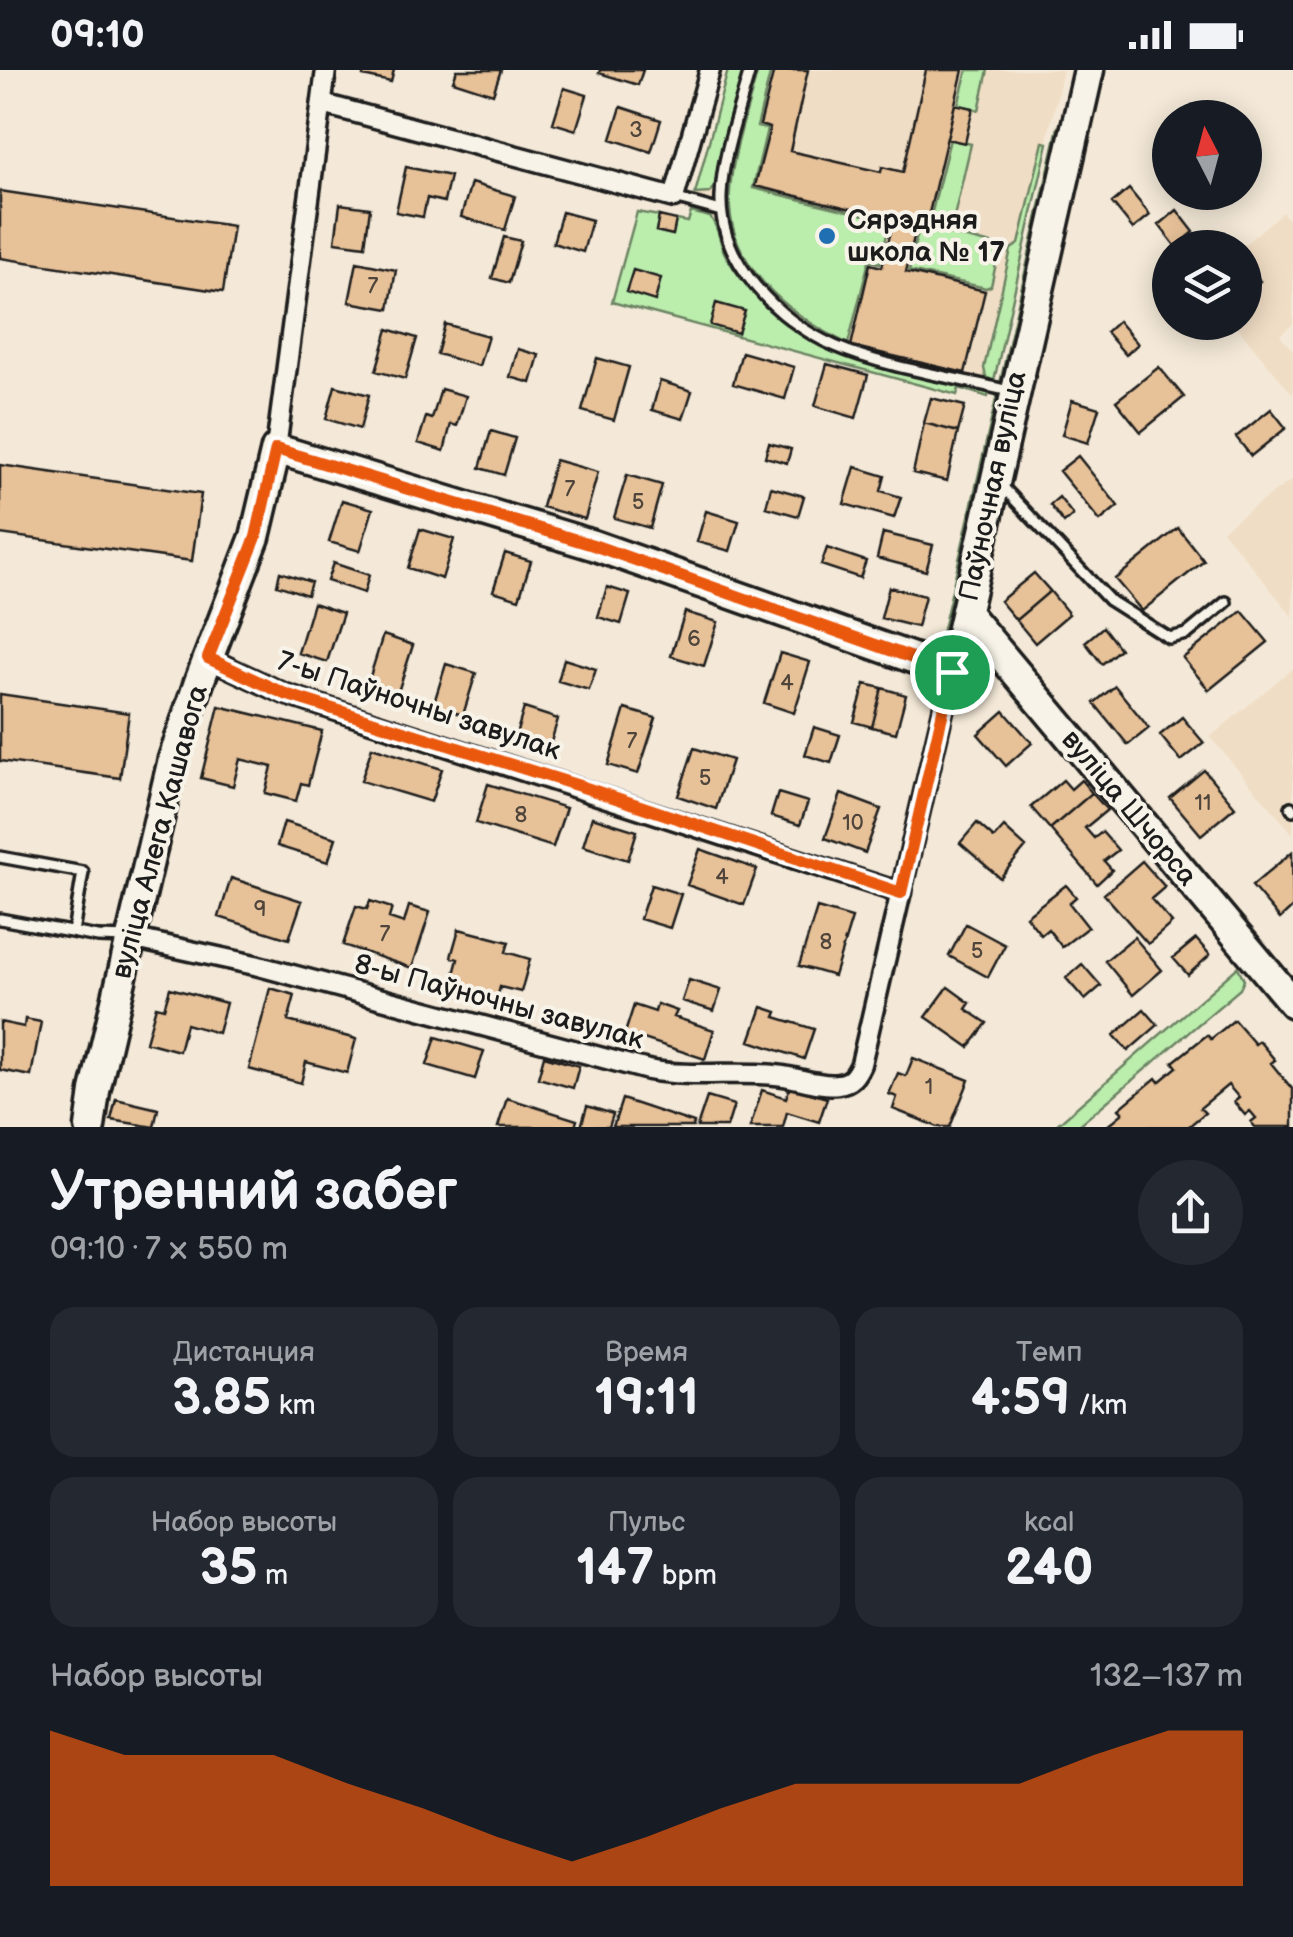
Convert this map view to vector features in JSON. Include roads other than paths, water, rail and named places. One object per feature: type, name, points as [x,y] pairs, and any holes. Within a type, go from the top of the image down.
[{"type":"street","name":"вуліца Алега Кашавога","points":[[90,1127],[173,759],[256,537],[276,449],[326,70]]},
{"type":"street","points":[[323,104],[674,198],[710,70]]},
{"type":"street","name":"Паўночная вуліца","points":[[855,1076],[901,893],[1089,70]]},
{"type":"street","points":[[276,449],[593,545],[952,672]]},
{"type":"street","name":"вуліца Шчорса","points":[[966,612],[1293,1003]]},
{"type":"street","name":"7-ы Паўночны завулак","points":[[208,658],[285,694],[586,788],[901,893]]},
{"type":"street","name":"8-ы Паўночны завулак","points":[[131,938],[255,965],[661,1072],[768,1074],[838,1084],[855,1076]]},
{"type":"lane","points":[[750,70],[723,176],[721,211],[727,242],[738,263],[771,301],[834,346],[1014,392]]},
{"type":"lane","points":[[674,198],[721,211]]},
{"type":"lane","points":[[994,479],[1108,600],[1168,638],[1186,634],[1226,602]]},
{"type":"lane","points":[[0,857],[83,872],[72,932]]},
{"type":"lane","points":[[0,919],[131,938]]},
{"type":"place","name":"Сярэдняя школа № 17","points":[[827,236]]}]
